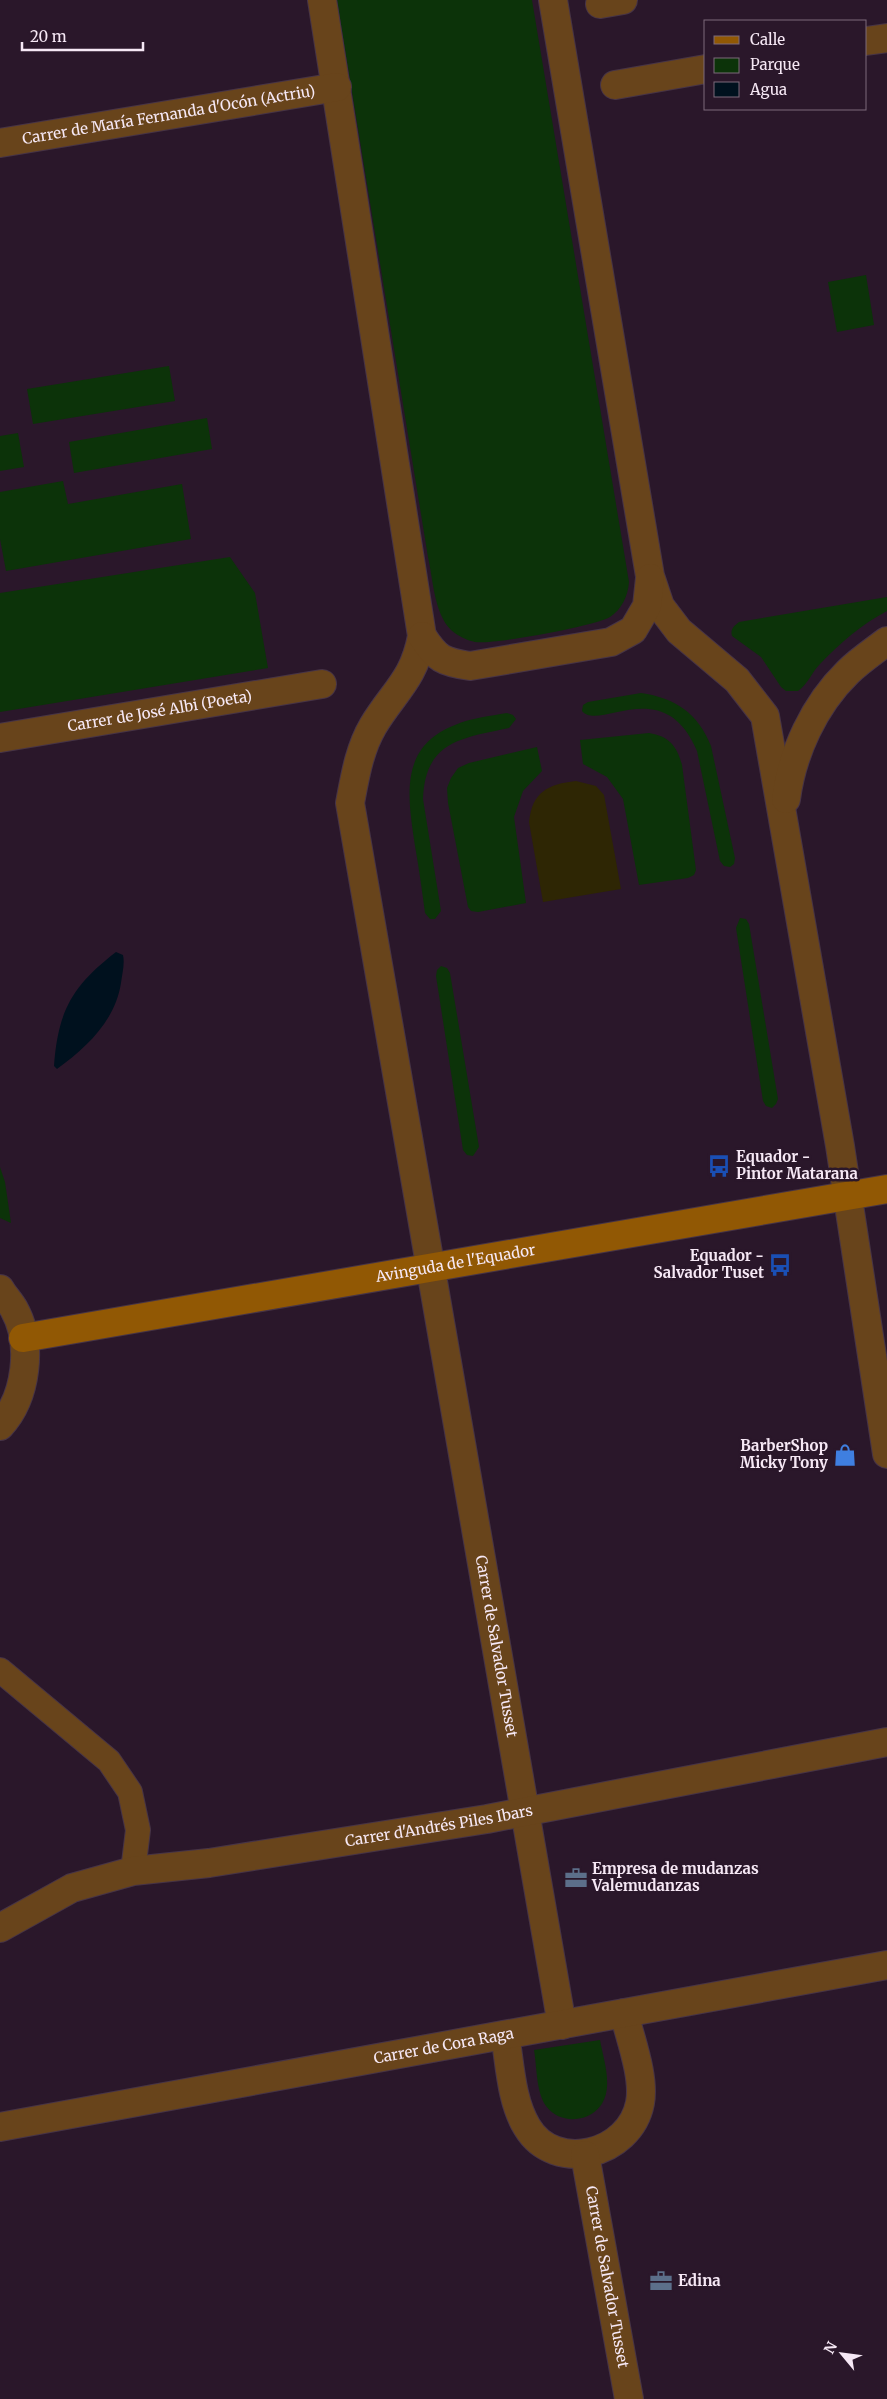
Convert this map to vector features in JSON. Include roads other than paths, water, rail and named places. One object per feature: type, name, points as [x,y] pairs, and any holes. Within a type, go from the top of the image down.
[{"type":"street","points":[[322,0],[422,636],[435,655],[450,663],[470,666],[611,642],[633,630],[647,606],[650,576]]},
{"type":"street","points":[[554,0],[650,576],[660,606],[679,632],[736,680],[765,716],[784,818],[887,1448]]},
{"type":"street","points":[[867,42],[887,38]]},
{"type":"street","points":[[615,86],[704,70]]},
{"type":"street","name":"Carrer de María Fernanda d'Ocón (Actriu)","points":[[0,144],[337,87]]},
{"type":"street","name":"Carrer de Salvador Tusset","points":[[422,636],[418,658],[408,677],[373,726],[358,762],[350,803],[562,2025]]},
{"type":"street","points":[[784,818],[789,776],[798,747],[811,724],[828,696],[847,672],[887,641]]},
{"type":"street","name":"Carrer de José Albi (Poeta)","points":[[0,738],[322,684]]},
{"type":"street","name":"Avinguda de l'Equador","points":[[23,1338],[887,1190]]},
{"type":"street","points":[[0,1289],[14,1310],[23,1338],[25,1367],[19,1395],[0,1426]]},
{"type":"street","name":"Carrer d'Andrés Piles Ibars","points":[[0,1928],[72,1888],[133,1871],[210,1864],[487,1819],[887,1742]]},
{"type":"street","name":"Carrer de Cora Raga","points":[[0,2127],[887,1965]]},
{"type":"street","points":[[505,2035],[517,2104],[527,2128],[545,2146],[569,2154],[585,2155],[616,2143],[632,2125],[640,2102],[640,2078],[624,2013]]},
{"type":"street","name":"Carrer de Salvador Tusset","points":[[585,2155],[629,2399]]},
{"type":"lane","points":[[0,1670],[110,1761],[130,1792],[138,1830],[133,1871]]},
{"type":"water","points":[[116,952],[123,955],[124,965],[118,997],[113,1009],[89,1042],[57,1069],[54,1066],[59,1030],[70,1001],[88,976]]},
{"type":"place","name":"Equador - Pintor Matarana","points":[[719,1166]]},
{"type":"place","name":"Equador - Salvador Tuset","points":[[780,1265]]},
{"type":"place","name":"BarberShop Micky Tony","points":[[845,1455]]},
{"type":"place","name":"Empresa de mudanzas Valemudanzas","points":[[576,1878]]},
{"type":"place","name":"Edina","points":[[661,2281]]}]
